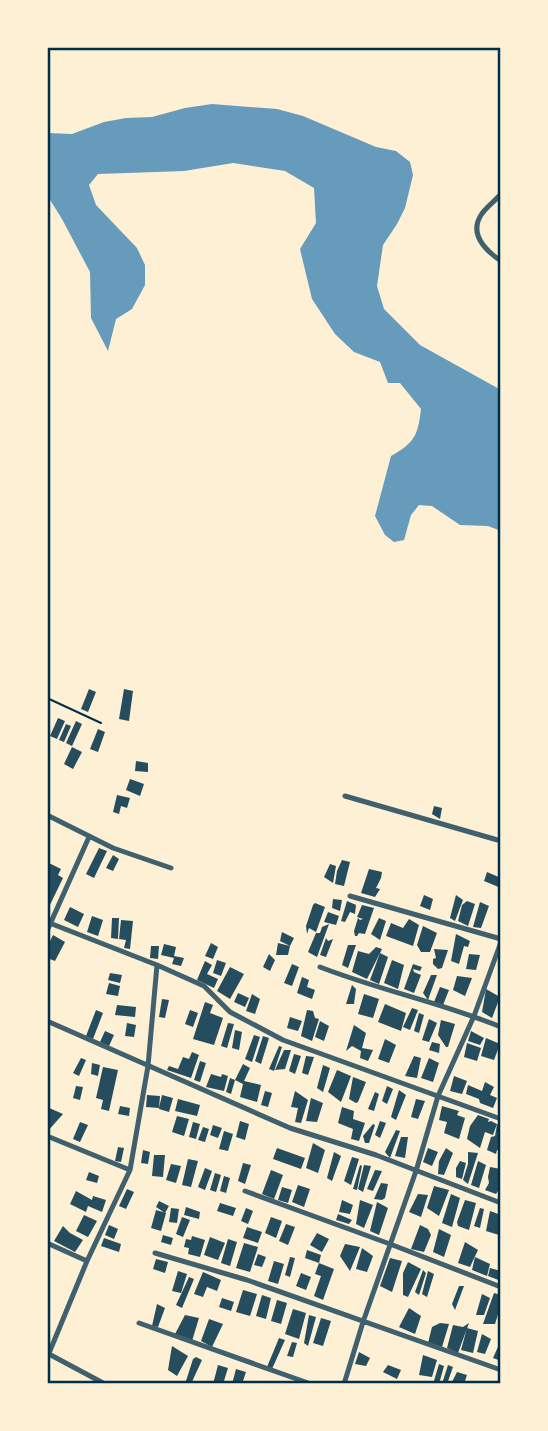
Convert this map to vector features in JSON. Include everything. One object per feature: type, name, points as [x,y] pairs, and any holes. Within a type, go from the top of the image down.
[{"type":"street","points":[[501,194],[482,213],[476,227],[479,239],[492,255],[501,261]]},
{"type":"street","points":[[345,796],[501,841]]},
{"type":"street","points":[[47,815],[113,848],[171,868]]},
{"type":"street","points":[[47,931],[89,837]]},
{"type":"street","points":[[344,1384],[416,1171],[438,1096],[474,1016],[501,941],[350,895]]},
{"type":"street","points":[[49,923],[158,965],[204,986],[230,1012],[283,1040],[501,1119]]},
{"type":"street","points":[[105,1384],[48,1355],[130,1170],[148,1066],[158,965]]},
{"type":"street","points":[[320,967],[501,1027]]},
{"type":"street","points":[[47,1021],[290,1128],[376,1155],[501,1203]]},
{"type":"street","points":[[47,1136],[130,1170]]},
{"type":"street","points":[[245,1191],[501,1287]]},
{"type":"street","points":[[47,1243],[88,1261]]},
{"type":"street","points":[[155,1253],[247,1279],[501,1370]]},
{"type":"street","points":[[139,1323],[311,1384]]},
{"type":"path","points":[[47,698],[101,723]]},
{"type":"water","points":[[212,104],[277,109],[303,116],[376,147],[396,151],[410,162],[413,175],[405,208],[383,245],[377,286],[384,309],[420,345],[501,390],[501,531],[488,526],[460,525],[432,506],[419,505],[411,515],[404,540],[394,542],[385,535],[375,516],[391,456],[414,438],[421,409],[400,383],[388,383],[380,362],[354,352],[335,334],[312,299],[300,249],[316,223],[314,188],[285,171],[233,163],[184,171],[98,174],[89,185],[96,205],[137,248],[145,265],[145,285],[132,309],[116,319],[108,351],[91,318],[90,272],[47,195],[47,133],[72,134],[104,122],[152,117]]},
{"type":"building","points":[[89,689],[96,692],[88,712],[81,709]]},
{"type":"building","points":[[124,689],[133,691],[129,721],[119,719]]},
{"type":"building","points":[[58,718],[65,721],[57,739],[50,736]]},
{"type":"building","points":[[76,721],[82,724],[72,746],[66,743]]},
{"type":"building","points":[[66,724],[71,726],[64,742],[59,740]]},
{"type":"building","points":[[98,729],[105,732],[98,752],[90,749]]},
{"type":"building","points":[[72,747],[82,752],[73,769],[64,764]]},
{"type":"building","points":[[136,761],[148,763],[148,772],[135,771]]},
{"type":"building","points":[[130,779],[144,784],[140,796],[126,790]]},
{"type":"building","points":[[117,795],[130,798],[127,808],[121,806],[119,814],[113,812]]},
{"type":"building","points":[[434,806],[442,808],[440,819],[432,814]]},
{"type":"building","points":[[99,848],[107,851],[94,878],[86,874]]},
{"type":"building","points":[[113,855],[119,859],[113,871],[106,868]]},
{"type":"building","points":[[342,860],[350,862],[344,886],[335,884]]},
{"type":"building","points":[[49,863],[61,869],[58,875],[63,878],[47,911],[47,866]]},
{"type":"building","points":[[330,864],[336,866],[333,883],[324,877]]},
{"type":"building","points":[[369,869],[382,872],[376,888],[380,889],[375,897],[361,893]]},
{"type":"building","points":[[487,872],[501,878],[501,888],[484,881]]},
{"type":"building","points":[[424,895],[433,899],[430,910],[420,906]]},
{"type":"building","points":[[456,895],[463,900],[455,921],[450,918]]},
{"type":"building","points":[[333,899],[342,900],[340,911],[332,908]]},
{"type":"building","points":[[347,901],[356,905],[355,914],[350,912],[345,922],[341,921]]},
{"type":"building","points":[[467,901],[475,904],[468,926],[458,921],[462,905]]},
{"type":"building","points":[[480,902],[489,906],[481,928],[473,927]]},
{"type":"building","points":[[315,903],[325,907],[316,932],[309,928],[307,934],[306,926]]},
{"type":"building","points":[[362,905],[374,908],[365,934],[359,933],[355,936],[358,918],[363,919],[357,917]]},
{"type":"building","points":[[70,907],[84,914],[78,927],[64,920]]},
{"type":"building","points":[[328,912],[339,916],[336,925],[324,922]]},
{"type":"building","points":[[92,916],[103,920],[98,936],[87,932]]},
{"type":"building","points":[[112,918],[119,918],[118,939],[111,938]]},
{"type":"building","points":[[379,918],[386,921],[380,940],[371,934]]},
{"type":"building","points":[[409,919],[419,925],[413,946],[386,936],[391,923],[403,928]]},
{"type":"building","points":[[121,920],[133,921],[130,949],[124,948],[126,940],[119,939]]},
{"type":"building","points":[[329,924],[317,957],[308,952],[316,933],[320,933],[322,927]]},
{"type":"building","points":[[423,926],[437,933],[430,952],[421,952],[417,945]]},
{"type":"building","points":[[282,932],[294,938],[290,946],[280,941]]},
{"type":"building","points":[[456,934],[470,941],[468,947],[464,946],[459,964],[451,961]]},
{"type":"building","points":[[53,935],[65,942],[55,961],[47,958],[47,947]]},
{"type":"building","points":[[326,938],[328,941],[333,939],[326,957],[320,955]]},
{"type":"building","points":[[211,943],[218,947],[213,959],[205,956]]},
{"type":"building","points":[[278,943],[290,946],[288,955],[276,955]]},
{"type":"building","points":[[164,944],[176,947],[174,956],[184,958],[181,966],[172,964],[174,958],[161,955]]},
{"type":"building","points":[[348,945],[356,945],[348,968],[342,965]]},
{"type":"building","points":[[151,946],[159,946],[158,959],[150,958]]},
{"type":"building","points":[[376,947],[382,949],[367,979],[352,972],[358,951],[369,954]]},
{"type":"building","points":[[434,949],[448,950],[442,968],[438,969],[433,964],[433,959],[436,958]]},
{"type":"building","points":[[380,953],[388,957],[379,984],[370,980]]},
{"type":"building","points":[[269,954],[275,960],[270,971],[263,967]]},
{"type":"building","points":[[469,954],[480,955],[476,970],[466,969]]},
{"type":"building","points":[[217,960],[226,963],[221,976],[213,973]]},
{"type":"building","points":[[392,960],[404,965],[398,989],[384,983]]},
{"type":"building","points":[[205,961],[212,965],[207,974],[218,979],[214,988],[197,980]]},
{"type":"building","points":[[292,964],[299,967],[292,986],[284,983]]},
{"type":"building","points":[[413,964],[422,967],[420,971],[413,969],[421,975],[414,993],[404,989]]},
{"type":"building","points":[[230,967],[244,974],[230,999],[217,991]]},
{"type":"building","points":[[110,973],[122,975],[120,983],[108,980]]},
{"type":"building","points":[[431,975],[437,975],[428,1000],[423,993]]},
{"type":"building","points":[[457,976],[472,978],[465,996],[453,990]]},
{"type":"building","points":[[302,977],[309,980],[307,987],[315,990],[312,999],[297,993]]},
{"type":"building","points":[[109,983],[120,986],[118,996],[106,994]]},
{"type":"building","points":[[352,985],[356,989],[354,1004],[346,1004]]},
{"type":"building","points":[[440,987],[449,990],[443,1005],[434,1002]]},
{"type":"building","points":[[486,989],[500,997],[492,1018],[482,1012]]},
{"type":"building","points":[[238,993],[249,998],[245,1007],[234,1002]]},
{"type":"building","points":[[252,994],[260,999],[255,1014],[246,1011]]},
{"type":"building","points":[[364,994],[379,999],[373,1018],[358,1014]]},
{"type":"building","points":[[162,999],[169,1000],[165,1018],[159,1017]]},
{"type":"building","points":[[205,1002],[213,1005],[210,1013],[223,1018],[214,1045],[193,1039]]},
{"type":"building","points":[[385,1004],[406,1013],[401,1031],[378,1022]]},
{"type":"building","points":[[117,1005],[136,1007],[135,1017],[115,1015]]},
{"type":"building","points":[[412,1008],[418,1010],[410,1030],[403,1027]]},
{"type":"building","points":[[96,1010],[103,1013],[93,1039],[86,1036]]},
{"type":"building","points":[[190,1010],[198,1013],[193,1027],[185,1024]]},
{"type":"building","points":[[307,1010],[313,1011],[315,1018],[319,1019],[312,1041],[301,1036]]},
{"type":"building","points":[[419,1013],[424,1015],[419,1033],[414,1031]]},
{"type":"building","points":[[290,1017],[302,1021],[298,1031],[287,1028]]},
{"type":"building","points":[[429,1019],[437,1023],[429,1042],[422,1040]]},
{"type":"building","points":[[441,1020],[455,1024],[448,1047],[438,1035]]},
{"type":"building","points":[[320,1021],[329,1026],[324,1041],[315,1037]]},
{"type":"building","points":[[127,1023],[136,1025],[134,1037],[125,1036]]},
{"type":"building","points":[[228,1023],[234,1024],[227,1048],[221,1046]]},
{"type":"building","points":[[354,1025],[366,1033],[362,1048],[373,1050],[368,1061],[360,1058],[361,1051],[352,1046],[346,1051]]},
{"type":"building","points":[[235,1030],[242,1032],[239,1050],[232,1048]]},
{"type":"building","points":[[105,1031],[114,1035],[109,1046],[100,1042]]},
{"type":"building","points":[[471,1031],[484,1038],[480,1045],[468,1041]]},
{"type":"building","points":[[254,1035],[260,1037],[252,1062],[245,1059]]},
{"type":"building","points":[[263,1036],[269,1038],[261,1064],[255,1061]]},
{"type":"building","points":[[486,1038],[500,1044],[494,1060],[481,1056]]},
{"type":"building","points":[[385,1039],[396,1045],[389,1063],[378,1059]]},
{"type":"building","points":[[432,1042],[440,1044],[439,1053],[429,1050]]},
{"type":"building","points":[[467,1043],[481,1048],[477,1061],[464,1057]]},
{"type":"building","points":[[279,1046],[282,1047],[274,1071],[269,1069]]},
{"type":"building","points":[[284,1050],[291,1050],[285,1069],[275,1070]]},
{"type":"building","points":[[192,1052],[199,1055],[191,1078],[167,1070],[169,1066],[178,1069],[183,1057],[189,1059]]},
{"type":"building","points":[[294,1054],[301,1056],[295,1074],[289,1071]]},
{"type":"building","points":[[306,1056],[314,1057],[308,1075],[302,1073]]},
{"type":"building","points":[[414,1056],[421,1058],[417,1078],[405,1076]]},
{"type":"building","points":[[81,1058],[86,1060],[79,1076],[73,1073]]},
{"type":"building","points":[[429,1058],[439,1063],[433,1082],[421,1078]]},
{"type":"building","points":[[200,1061],[206,1063],[200,1082],[194,1080]]},
{"type":"building","points":[[92,1063],[100,1065],[98,1076],[91,1074]]},
{"type":"building","points":[[243,1064],[250,1068],[244,1081],[261,1085],[257,1102],[240,1097],[243,1084],[235,1080]]},
{"type":"building","points":[[323,1065],[330,1068],[323,1092],[317,1088]]},
{"type":"building","points":[[103,1067],[118,1070],[109,1111],[101,1109],[103,1100],[96,1098]]},
{"type":"building","points":[[337,1070],[351,1076],[341,1102],[328,1092]]},
{"type":"building","points":[[211,1074],[228,1076],[224,1091],[206,1087]]},
{"type":"building","points":[[454,1076],[467,1081],[462,1094],[450,1091]]},
{"type":"building","points":[[353,1077],[366,1082],[356,1103],[349,1099]]},
{"type":"building","points":[[230,1078],[235,1080],[231,1094],[226,1092]]},
{"type":"building","points":[[485,1082],[494,1087],[490,1095],[497,1098],[493,1108],[466,1094],[468,1085],[482,1091]]},
{"type":"building","points":[[76,1086],[83,1087],[80,1100],[73,1098]]},
{"type":"building","points":[[387,1086],[393,1089],[387,1104],[382,1101]]},
{"type":"building","points":[[399,1090],[406,1095],[396,1120],[391,1117]]},
{"type":"building","points":[[265,1091],[272,1093],[268,1107],[261,1105]]},
{"type":"building","points":[[295,1091],[308,1100],[301,1123],[295,1122],[298,1108],[291,1107]]},
{"type":"building","points":[[375,1092],[379,1094],[374,1111],[368,1109]]},
{"type":"building","points":[[147,1095],[160,1096],[159,1108],[146,1107]]},
{"type":"building","points":[[162,1095],[173,1098],[169,1112],[159,1109]]},
{"type":"building","points":[[311,1098],[323,1103],[317,1122],[306,1121]]},
{"type":"building","points":[[178,1099],[200,1105],[197,1116],[175,1111]]},
{"type":"building","points":[[416,1099],[425,1101],[418,1119],[411,1117]]},
{"type":"building","points":[[120,1106],[130,1108],[129,1116],[118,1114]]},
{"type":"building","points":[[442,1106],[459,1111],[457,1115],[465,1118],[459,1139],[444,1133],[447,1122],[439,1120]]},
{"type":"building","points":[[47,1107],[63,1114],[47,1132]]},
{"type":"building","points":[[342,1107],[354,1111],[353,1119],[365,1123],[359,1141],[351,1139],[353,1129],[338,1123]]},
{"type":"building","points":[[478,1115],[497,1124],[493,1135],[485,1132],[480,1148],[467,1139],[470,1126]]},
{"type":"building","points":[[177,1116],[189,1119],[184,1136],[172,1132]]},
{"type":"building","points":[[240,1121],[249,1124],[245,1140],[236,1137]]},
{"type":"building","points":[[380,1121],[386,1123],[380,1138],[375,1135]]},
{"type":"building","points":[[80,1122],[88,1125],[80,1142],[73,1139]]},
{"type":"building","points":[[193,1122],[200,1124],[196,1139],[189,1137]]},
{"type":"building","points":[[497,1124],[501,1127],[501,1151],[497,1150],[496,1154],[487,1150],[491,1137],[495,1136]]},
{"type":"building","points":[[213,1125],[222,1128],[218,1138],[210,1135]]},
{"type":"building","points":[[375,1125],[369,1143],[365,1143],[363,1136]]},
{"type":"building","points":[[203,1127],[209,1129],[205,1142],[198,1140]]},
{"type":"building","points":[[396,1130],[400,1131],[390,1158],[385,1152]]},
{"type":"building","points":[[224,1131],[233,1134],[228,1151],[219,1149]]},
{"type":"building","points":[[401,1137],[408,1137],[405,1158],[395,1156]]},
{"type":"building","points":[[313,1143],[325,1150],[318,1173],[306,1168]]},
{"type":"building","points":[[118,1147],[124,1148],[121,1162],[115,1161]]},
{"type":"building","points":[[277,1148],[305,1158],[301,1169],[273,1159]]},
{"type":"building","points":[[428,1148],[438,1152],[432,1166],[423,1162]]},
{"type":"building","points":[[446,1148],[453,1153],[444,1175],[438,1174],[439,1161]]},
{"type":"building","points":[[143,1150],[150,1152],[148,1164],[141,1163]]},
{"type":"building","points":[[334,1152],[341,1156],[332,1181],[327,1178]]},
{"type":"building","points":[[468,1152],[478,1153],[468,1184],[463,1180],[468,1164]]},
{"type":"building","points":[[154,1155],[165,1155],[163,1177],[152,1176]]},
{"type":"building","points":[[352,1157],[359,1159],[351,1185],[344,1181]]},
{"type":"building","points":[[188,1159],[198,1161],[191,1187],[182,1185]]},
{"type":"building","points":[[460,1161],[466,1163],[462,1179],[456,1177],[456,1168]]},
{"type":"building","points":[[478,1161],[486,1165],[479,1188],[471,1185]]},
{"type":"building","points":[[243,1163],[251,1165],[245,1184],[238,1181]]},
{"type":"building","points":[[171,1164],[181,1166],[176,1183],[166,1180]]},
{"type":"building","points":[[360,1165],[362,1166],[357,1190],[353,1189]]},
{"type":"building","points":[[364,1165],[371,1166],[363,1192],[358,1189]]},
{"type":"building","points":[[490,1167],[501,1169],[500,1188],[496,1194],[485,1190],[489,1183]]},
{"type":"building","points":[[205,1168],[212,1171],[205,1190],[198,1187]]},
{"type":"building","points":[[271,1170],[283,1175],[274,1199],[262,1194]]},
{"type":"building","points":[[375,1170],[382,1171],[373,1191],[367,1189]]},
{"type":"building","points":[[89,1172],[99,1176],[97,1183],[86,1180]]},
{"type":"building","points":[[215,1173],[221,1175],[216,1192],[210,1190]]},
{"type":"building","points":[[224,1176],[230,1178],[226,1193],[220,1191]]},
{"type":"building","points":[[381,1183],[388,1184],[385,1198],[374,1199]]},
{"type":"building","points":[[298,1185],[310,1189],[304,1207],[292,1202]]},
{"type":"building","points":[[434,1186],[449,1190],[439,1216],[427,1208]]},
{"type":"building","points":[[282,1187],[292,1190],[288,1203],[278,1200]]},
{"type":"building","points":[[127,1189],[134,1192],[126,1209],[119,1206]]},
{"type":"building","points":[[76,1191],[92,1200],[93,1196],[106,1200],[102,1212],[88,1206],[86,1212],[70,1204]]},
{"type":"building","points":[[418,1194],[428,1195],[421,1217],[409,1212]]},
{"type":"building","points":[[451,1194],[460,1198],[452,1227],[442,1223]]},
{"type":"building","points":[[342,1200],[353,1205],[350,1214],[339,1212]]},
{"type":"building","points":[[360,1200],[373,1205],[364,1228],[356,1224]]},
{"type":"building","points":[[465,1200],[476,1203],[469,1230],[458,1226],[457,1222]]},
{"type":"building","points":[[159,1201],[169,1206],[165,1213],[156,1207]]},
{"type":"building","points":[[377,1202],[388,1208],[379,1235],[370,1231]]},
{"type":"building","points":[[220,1203],[236,1208],[233,1216],[217,1211]]},
{"type":"building","points":[[186,1207],[200,1212],[199,1219],[184,1215]]},
{"type":"building","points":[[171,1208],[179,1209],[177,1223],[169,1222]]},
{"type":"building","points":[[246,1208],[253,1211],[248,1224],[241,1221]]},
{"type":"building","points":[[480,1208],[484,1209],[480,1228],[474,1226]]},
{"type":"building","points":[[156,1210],[166,1213],[161,1231],[151,1228]]},
{"type":"building","points":[[490,1211],[501,1215],[499,1235],[486,1231]]},
{"type":"building","points":[[338,1214],[352,1220],[349,1224],[336,1220]]},
{"type":"building","points":[[84,1215],[97,1221],[88,1237],[76,1231]]},
{"type":"building","points":[[182,1217],[190,1220],[183,1237],[176,1234]]},
{"type":"building","points":[[271,1217],[282,1221],[276,1238],[265,1233]]},
{"type":"building","points":[[286,1224],[295,1227],[288,1245],[279,1241]]},
{"type":"building","points":[[109,1225],[118,1229],[114,1239],[105,1235]]},
{"type":"building","points":[[420,1225],[428,1229],[431,1235],[424,1252],[411,1249]]},
{"type":"building","points":[[63,1226],[83,1240],[75,1252],[54,1241]]},
{"type":"building","points":[[247,1227],[262,1232],[258,1243],[243,1238]]},
{"type":"building","points":[[439,1229],[451,1235],[444,1257],[433,1252]]},
{"type":"building","points":[[317,1233],[329,1239],[322,1252],[310,1245]]},
{"type":"building","points":[[163,1235],[173,1238],[171,1245],[161,1242]]},
{"type":"building","points":[[192,1236],[205,1240],[200,1257],[188,1254],[189,1248],[184,1247],[186,1239],[191,1240]]},
{"type":"building","points":[[210,1237],[225,1243],[218,1260],[204,1255]]},
{"type":"building","points":[[104,1238],[121,1244],[119,1252],[101,1246]]},
{"type":"building","points":[[228,1239],[237,1242],[230,1266],[221,1263]]},
{"type":"building","points":[[465,1242],[478,1250],[470,1267],[458,1263]]},
{"type":"building","points":[[244,1243],[258,1247],[250,1272],[236,1268]]},
{"type":"building","points":[[345,1244],[360,1247],[350,1271],[340,1256]]},
{"type":"building","points":[[362,1248],[373,1256],[367,1272],[356,1269]]},
{"type":"building","points":[[307,1250],[321,1255],[319,1263],[305,1258]]},
{"type":"building","points":[[258,1254],[266,1257],[262,1267],[254,1265]]},
{"type":"building","points":[[290,1257],[295,1258],[290,1277],[285,1275]]},
{"type":"building","points":[[475,1257],[490,1264],[487,1276],[472,1270]]},
{"type":"building","points":[[390,1258],[402,1261],[392,1292],[380,1286]]},
{"type":"building","points":[[156,1259],[168,1262],[165,1273],[153,1269]]},
{"type":"building","points":[[274,1261],[284,1264],[278,1284],[268,1281]]},
{"type":"building","points":[[408,1262],[421,1269],[408,1297],[403,1295],[403,1273]]},
{"type":"building","points":[[319,1263],[334,1269],[323,1300],[314,1296],[321,1276],[315,1274]]},
{"type":"building","points":[[490,1268],[501,1271],[501,1281],[488,1276]]},
{"type":"building","points":[[423,1270],[426,1273],[419,1295],[415,1292]]},
{"type":"building","points":[[178,1271],[187,1274],[181,1293],[172,1291]]},
{"type":"building","points":[[428,1271],[434,1274],[427,1297],[422,1294]]},
{"type":"building","points":[[203,1272],[221,1280],[217,1291],[207,1287],[203,1297],[194,1294]]},
{"type":"building","points":[[301,1273],[311,1277],[306,1290],[296,1286]]},
{"type":"building","points":[[189,1277],[194,1279],[182,1308],[176,1305]]},
{"type":"building","points":[[459,1286],[464,1286],[455,1310],[452,1304]]},
{"type":"building","points":[[243,1290],[257,1294],[250,1316],[236,1312]]},
{"type":"building","points":[[494,1293],[501,1295],[495,1324],[483,1324]]},
{"type":"building","points":[[482,1294],[490,1298],[484,1315],[476,1315]]},
{"type":"building","points":[[262,1295],[271,1298],[266,1319],[256,1316]]},
{"type":"building","points":[[222,1298],[234,1302],[231,1311],[219,1307]]},
{"type":"building","points":[[277,1300],[287,1303],[281,1324],[271,1321]]},
{"type":"building","points":[[157,1304],[165,1308],[158,1327],[152,1326]]},
{"type":"building","points":[[409,1308],[421,1316],[415,1334],[399,1327]]},
{"type":"building","points":[[293,1309],[306,1313],[299,1339],[285,1334]]},
{"type":"building","points":[[185,1315],[199,1318],[192,1341],[175,1334]]},
{"type":"building","points":[[309,1315],[316,1317],[308,1346],[304,1343]]},
{"type":"building","points":[[321,1318],[331,1321],[323,1346],[313,1343]]},
{"type":"building","points":[[209,1319],[223,1324],[212,1347],[201,1341]]},
{"type":"building","points":[[440,1323],[449,1324],[442,1347],[428,1343],[432,1327]]},
{"type":"building","points":[[469,1323],[458,1353],[447,1348],[453,1325],[463,1327]]},
{"type":"building","points":[[467,1328],[478,1331],[473,1353],[461,1350]]},
{"type":"building","points":[[482,1334],[491,1339],[485,1354],[477,1352]]},
{"type":"building","points":[[279,1338],[285,1340],[272,1369],[267,1367]]},
{"type":"building","points":[[501,1340],[501,1361],[493,1358]]},
{"type":"building","points":[[292,1342],[297,1343],[293,1357],[287,1356]]},
{"type":"building","points":[[172,1346],[188,1356],[177,1376],[168,1370]]},
{"type":"building","points":[[359,1352],[370,1358],[366,1366],[355,1364]]},
{"type":"building","points":[[423,1355],[437,1360],[432,1377],[419,1375]]},
{"type":"building","points":[[196,1357],[202,1360],[191,1384],[185,1384],[193,1359]]},
{"type":"building","points":[[439,1364],[444,1366],[439,1384],[433,1384]]},
{"type":"building","points":[[218,1365],[228,1368],[223,1384],[213,1384]]},
{"type":"building","points":[[388,1365],[401,1370],[397,1379],[383,1372]]},
{"type":"building","points":[[448,1365],[453,1367],[447,1384],[442,1384]]},
{"type":"building","points":[[236,1369],[246,1372],[242,1384],[232,1384]]},
{"type":"building","points":[[457,1372],[467,1375],[464,1384],[451,1384]]}]
